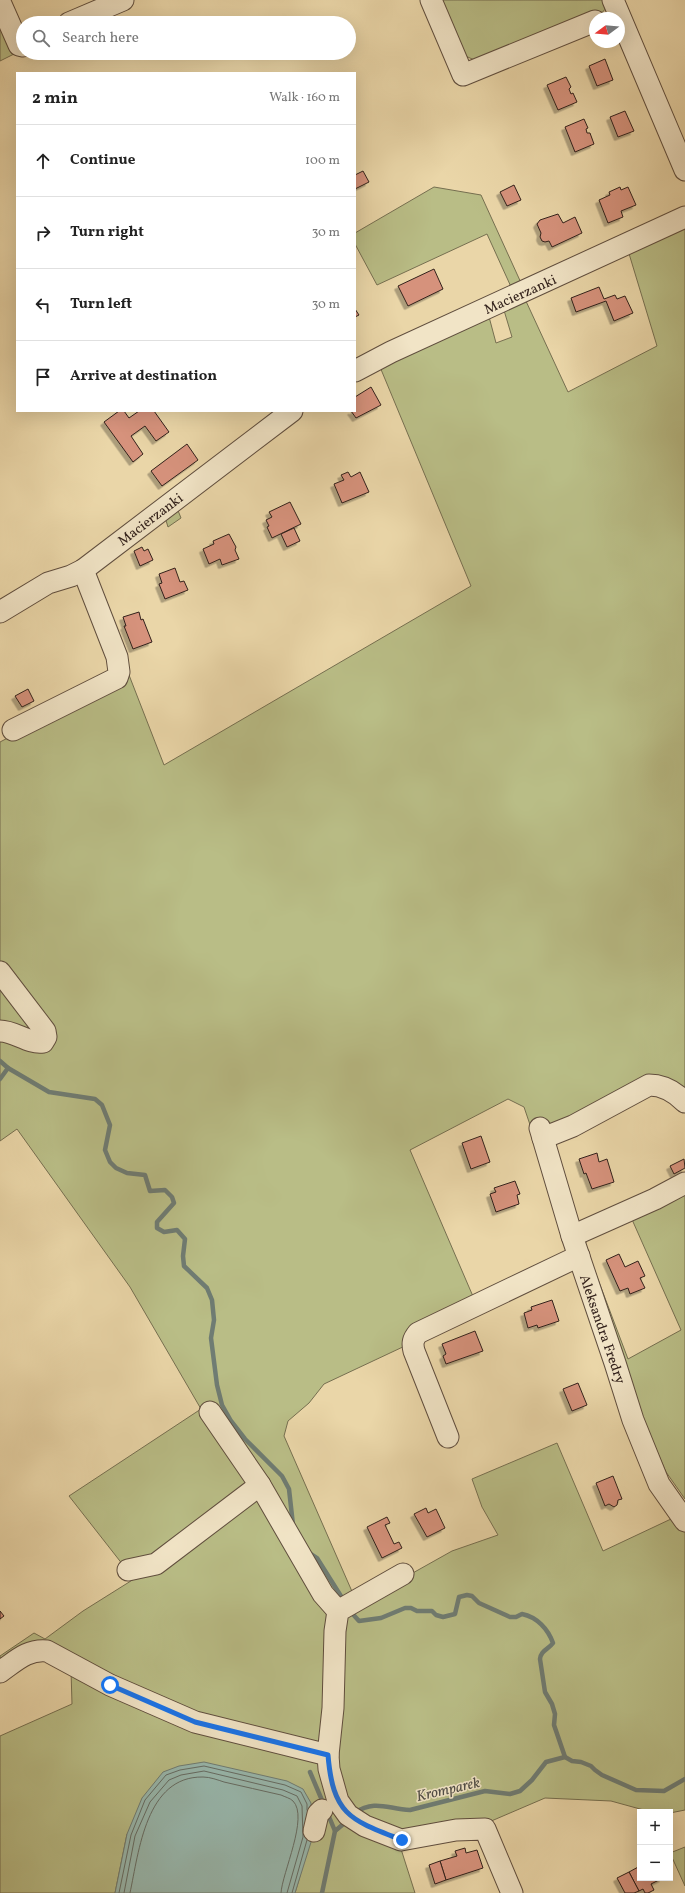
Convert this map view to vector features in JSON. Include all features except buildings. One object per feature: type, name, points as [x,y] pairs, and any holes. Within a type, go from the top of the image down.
[{"type":"street","points":[[85,16],[123,0]]},
{"type":"street","points":[[431,0],[462,74],[589,22]]},
{"type":"street","points":[[0,2],[16,38]]},
{"type":"street","points":[[611,10],[685,170]]},
{"type":"street","name":"Macierzanki","points":[[356,370],[397,349],[685,217]]},
{"type":"street","name":"Macierzanki","points":[[0,612],[48,583],[71,576],[83,570],[222,465],[280,414]]},
{"type":"street","points":[[14,730],[117,678],[119,672],[117,657],[83,570]]},
{"type":"street","points":[[0,972],[45,1031],[46,1037],[43,1042],[35,1043],[6,1031],[0,1031]]},
{"type":"street","name":"Aleksandra Fredry","points":[[685,1102],[668,1089],[657,1085],[649,1085],[573,1126],[542,1133],[572,1236],[633,1420],[659,1484],[685,1521]]},
{"type":"street","points":[[572,1236],[685,1183]]},
{"type":"street","points":[[448,1437],[414,1351],[412,1344],[414,1337],[418,1332],[579,1256]]},
{"type":"street","points":[[210,1412],[260,1485],[323,1594],[346,1607]]},
{"type":"street","points":[[128,1570],[139,1569],[156,1564],[260,1485]]},
{"type":"street","points":[[340,1812],[329,1769],[328,1755],[332,1708],[334,1631],[346,1607],[403,1574]]},
{"type":"street","points":[[0,1672],[29,1652],[47,1651],[110,1685],[195,1722],[328,1755]]},
{"type":"street","points":[[314,1831],[318,1814],[340,1812],[402,1840],[456,1830],[485,1829],[512,1893]]},
{"type":"green space","points":[[438,0],[608,0],[606,9],[602,12],[589,12],[589,19],[479,62],[461,54]]},
{"type":"green space","points":[[0,7],[16,42],[16,53],[0,61]]},
{"type":"green space","points":[[434,187],[481,195],[522,285],[512,289],[487,234],[377,285],[356,246],[356,232]]},
{"type":"green space","points":[[685,222],[685,1098],[669,1087],[557,1127],[545,1169],[524,1107],[508,1099],[410,1150],[475,1301],[571,1252],[407,1345],[324,1384],[309,1403],[288,1421],[284,1436],[354,1596],[331,1613],[328,1709],[319,1748],[196,1716],[67,1654],[0,1662],[0,1656],[34,1633],[45,1639],[83,1611],[134,1579],[69,1496],[201,1409],[130,1287],[17,1129],[0,1141],[0,742],[129,675],[164,765],[471,586],[380,367],[356,381],[356,375],[488,313],[496,343],[512,337],[503,307],[525,299],[568,392],[657,346],[627,247]]},
{"type":"green space","points":[[177,508],[181,518],[168,527],[164,514]]},
{"type":"green space","points":[[685,1189],[685,1499],[666,1472],[626,1380],[581,1239],[587,1239],[585,1245],[628,1359],[681,1330],[630,1215]]},
{"type":"green space","points":[[557,1443],[603,1551],[671,1519],[685,1530],[685,1810],[673,1812],[673,1809],[640,1809],[611,1801],[545,1798],[489,1822],[400,1834],[350,1807],[336,1758],[341,1633],[347,1615],[411,1574],[452,1551],[498,1535],[482,1507],[472,1479]]},
{"type":"green space","points":[[71,1670],[321,1760],[334,1803],[401,1849],[415,1893],[295,1893],[300,1876],[127,1834],[115,1893],[0,1893],[0,1736],[72,1704]]},
{"type":"green space","points":[[685,1847],[685,1886],[673,1860],[673,1852]]},
{"type":"water","points":[[204,1762],[287,1781],[303,1789],[311,1803],[312,1839],[295,1893],[115,1893],[127,1834],[142,1798],[163,1772],[179,1766]]},
{"type":"waterway","points":[[0,1061],[8,1068],[49,1092],[95,1099],[102,1105],[110,1125],[105,1150],[110,1162],[116,1168],[127,1173],[145,1175],[150,1191],[165,1190],[172,1197],[174,1203],[157,1222],[157,1228],[164,1232],[177,1230],[185,1239],[183,1256],[184,1266],[207,1288],[212,1300],[214,1320],[211,1338],[217,1385],[222,1405],[231,1421],[245,1439],[282,1476],[289,1489],[293,1525]]},
{"type":"waterway","points":[[0,1079],[8,1068]]},
{"type":"waterway","points":[[308,1552],[317,1558],[344,1601]]},
{"type":"waterway","points":[[350,1611],[359,1621],[381,1618],[405,1608],[411,1608],[417,1611],[432,1611],[436,1615],[443,1617],[455,1614],[459,1597],[467,1595],[472,1596],[479,1603],[510,1617],[516,1617],[522,1614],[537,1621],[545,1628],[553,1643],[543,1652],[540,1659],[545,1692],[552,1704],[555,1714],[554,1725],[565,1757]]},
{"type":"waterway","name":"Kromparek","points":[[354,1813],[369,1806],[382,1806],[410,1810],[485,1791],[510,1794],[520,1791],[532,1780],[546,1762],[565,1757],[572,1761],[581,1762],[591,1766],[602,1775],[636,1790],[664,1791],[685,1779]]},
{"type":"waterway","points":[[310,1772],[324,1805]]},
{"type":"waterway","points":[[327,1812],[335,1831]]},
{"type":"waterway","name":"Kromparek","points":[[322,1893],[335,1831],[347,1821]]},
{"type":"route","points":[[110,1685],[195,1722],[328,1755],[329,1769],[338,1801],[348,1815],[365,1826],[402,1840]]}]
